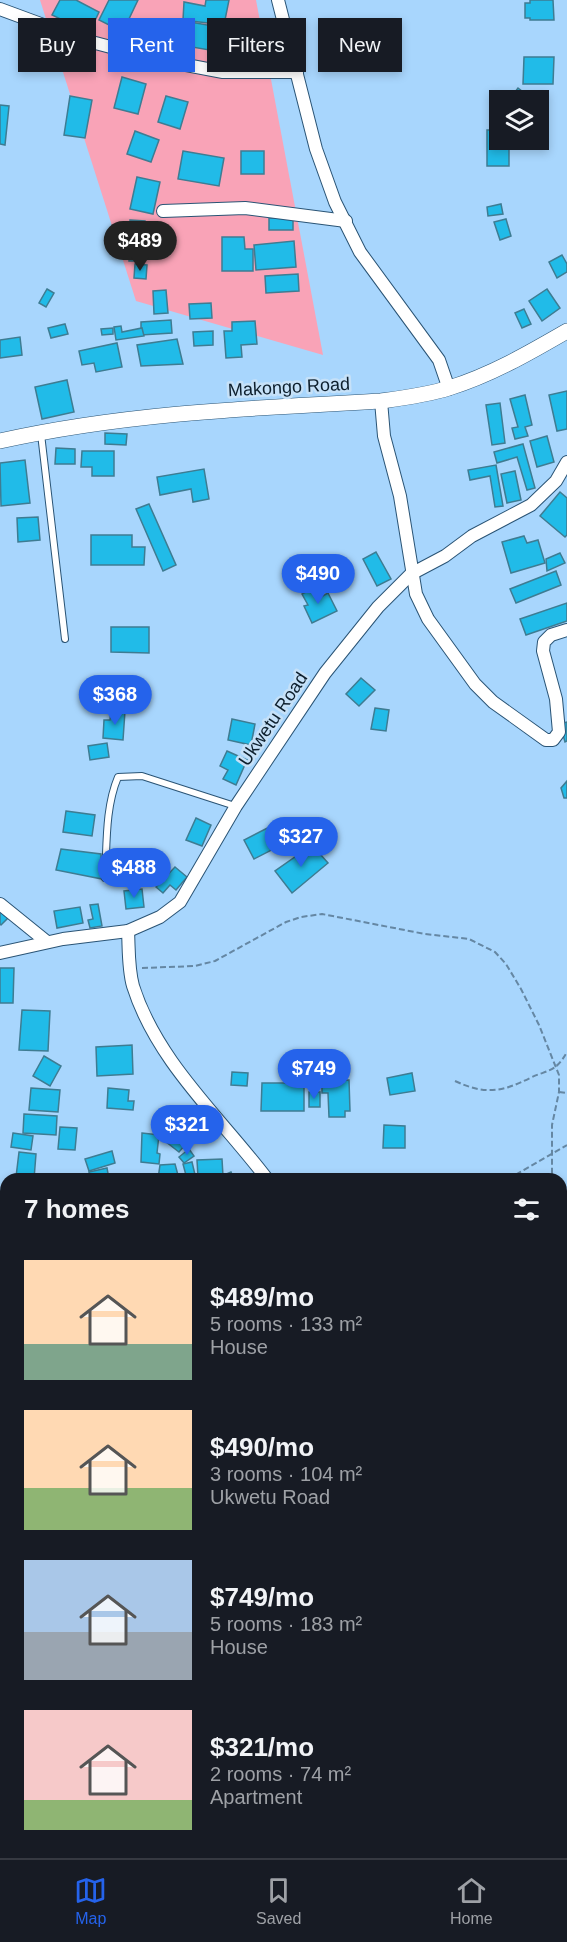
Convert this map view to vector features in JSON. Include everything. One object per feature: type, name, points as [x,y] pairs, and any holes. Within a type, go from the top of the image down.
[{"type":"street","points":[[278,0],[283,18]]},
{"type":"street","points":[[0,9],[84,40],[160,60],[207,69]]},
{"type":"street","points":[[297,72],[316,148],[335,202],[360,252],[439,360],[449,388]]},
{"type":"street","points":[[163,210],[245,207],[346,221]]},
{"type":"street","name":"Makongo Road","points":[[0,441],[41,432],[162,415],[381,401],[449,388],[498,370],[567,331]]},
{"type":"street","points":[[381,401],[384,436],[400,496],[411,574],[416,594],[428,619],[475,684],[493,702],[546,740],[554,740],[560,732],[556,699],[543,651],[544,642],[551,636],[567,630]]},
{"type":"street","name":"Ukwetu Road","points":[[0,953],[47,942],[128,931],[160,916],[180,902],[236,806],[325,673],[378,607],[411,574],[446,556],[472,536],[531,505],[556,481],[567,462]]},
{"type":"street","points":[[0,904],[47,942]]},
{"type":"street","points":[[128,931],[130,969],[142,1008],[196,1097],[228,1130],[262,1173]]},
{"type":"lane","points":[[41,432],[65,639]]},
{"type":"lane","points":[[105,878],[109,812],[112,790],[118,777],[142,776],[236,806]]},
{"type":"path","points":[[130,969],[195,966],[215,961],[286,922],[322,914],[425,934],[469,939],[495,952],[507,964],[539,1025],[557,1067],[559,1092],[550,1154],[552,1173]]},
{"type":"path","points":[[455,1081],[477,1089],[505,1089],[557,1067],[567,1052]]},
{"type":"path","points":[[559,1092],[567,1093]]},
{"type":"path","points":[[518,1173],[567,1145]]},
{"type":"shaded area","points":[[40,0],[256,0],[259,18],[207,18],[207,72],[270,72],[323,355],[136,301],[63,72],[96,72],[96,18],[46,18]]},
{"type":"building","points":[[60,0],[76,0],[99,12],[96,18],[58,18],[52,15]]},
{"type":"building","points":[[109,0],[138,0],[129,18],[108,18],[108,24],[99,20]]},
{"type":"building","points":[[206,0],[229,0],[225,18],[207,18],[207,23],[195,21],[195,18],[183,18],[184,2],[205,6]]},
{"type":"building","points":[[530,0],[553,0],[554,20],[525,18],[525,3],[530,3]]},
{"type":"building","points":[[195,23],[207,25],[207,50],[195,48]]},
{"type":"building","points":[[524,57],[554,57],[553,84],[523,84]]},
{"type":"building","points":[[224,72],[251,72],[250,76]]},
{"type":"building","points":[[122,77],[146,84],[138,114],[114,108]]},
{"type":"building","points":[[70,96],[92,100],[85,138],[64,135]]},
{"type":"building","points":[[166,96],[188,102],[180,129],[158,122]]},
{"type":"building","points":[[0,105],[9,106],[5,145],[0,144]]},
{"type":"building","points":[[487,130],[489,130],[489,150],[509,150],[509,166],[487,166]]},
{"type":"building","points":[[135,131],[159,140],[151,162],[127,154]]},
{"type":"building","points":[[183,151],[224,158],[219,186],[178,179]]},
{"type":"building","points":[[241,151],[264,151],[264,174],[241,174]]},
{"type":"building","points":[[137,177],[160,182],[153,214],[130,209]]},
{"type":"building","points":[[501,204],[503,214],[488,216],[487,207]]},
{"type":"building","points":[[269,218],[293,218],[293,230],[269,230]]},
{"type":"building","points":[[506,219],[511,236],[500,240],[494,222]]},
{"type":"building","points":[[130,220],[145,221],[145,230],[130,229]]},
{"type":"building","points":[[222,237],[244,237],[245,249],[253,249],[253,271],[222,271]]},
{"type":"building","points":[[294,241],[296,267],[256,270],[254,245]]},
{"type":"building","points":[[129,243],[142,243],[142,261],[129,261]]},
{"type":"building","points":[[562,255],[567,264],[567,272],[557,278],[549,262]]},
{"type":"building","points":[[135,264],[147,265],[146,279],[134,278]]},
{"type":"building","points":[[298,274],[299,291],[266,293],[265,276]]},
{"type":"building","points":[[47,289],[54,293],[46,307],[39,303]]},
{"type":"building","points":[[547,289],[560,308],[542,321],[529,301]]},
{"type":"building","points":[[166,290],[168,313],[154,314],[153,291]]},
{"type":"building","points":[[211,303],[212,318],[190,319],[189,304]]},
{"type":"building","points":[[524,309],[531,324],[522,328],[515,313]]},
{"type":"building","points":[[171,320],[172,333],[141,335],[141,322]]},
{"type":"building","points":[[255,321],[257,344],[241,345],[242,357],[226,358],[224,331],[232,331],[232,322]]},
{"type":"building","points":[[65,324],[68,334],[51,338],[48,328]]},
{"type":"building","points":[[121,326],[122,332],[142,328],[144,336],[116,340],[114,327]]},
{"type":"building","points":[[113,328],[113,334],[102,335],[101,329]]},
{"type":"building","points":[[213,331],[213,345],[194,346],[193,332]]},
{"type":"building","points":[[20,337],[22,355],[0,358],[0,340]]},
{"type":"building","points":[[177,339],[183,364],[141,366],[137,345]]},
{"type":"building","points":[[117,343],[122,367],[96,372],[94,363],[82,365],[79,351]]},
{"type":"building","points":[[67,380],[74,412],[42,419],[35,387]]},
{"type":"building","points":[[567,391],[567,429],[557,431],[549,395]]},
{"type":"building","points":[[525,395],[532,425],[525,427],[528,436],[515,439],[512,428],[518,427],[510,399]]},
{"type":"building","points":[[500,403],[505,443],[492,445],[486,405]]},
{"type":"building","points":[[105,433],[127,434],[126,445],[105,444]]},
{"type":"building","points":[[547,436],[554,462],[537,467],[530,441]]},
{"type":"building","points":[[523,444],[535,488],[527,490],[517,457],[497,463],[494,452]]},
{"type":"building","points":[[56,448],[75,449],[75,464],[55,464]]},
{"type":"building","points":[[82,451],[114,451],[114,476],[92,476],[92,467],[81,467]]},
{"type":"building","points":[[25,460],[30,503],[1,506],[0,463]]},
{"type":"building","points":[[496,465],[503,506],[495,507],[490,476],[470,480],[468,470]]},
{"type":"building","points":[[204,469],[209,499],[193,502],[191,489],[160,495],[157,477]]},
{"type":"building","points":[[515,471],[521,500],[507,503],[501,474]]},
{"type":"building","points":[[560,492],[567,498],[567,535],[565,537],[540,516]]},
{"type":"building","points":[[149,504],[176,565],[163,571],[136,509]]},
{"type":"building","points":[[38,517],[40,540],[18,542],[17,518]]},
{"type":"building","points":[[91,535],[132,535],[132,547],[145,547],[144,565],[91,565]]},
{"type":"building","points":[[524,536],[527,543],[538,540],[545,563],[511,573],[502,542]]},
{"type":"building","points":[[376,552],[391,579],[377,586],[363,559]]},
{"type":"building","points":[[560,553],[565,563],[547,571],[546,559]]},
{"type":"building","points":[[556,571],[561,585],[516,603],[510,589]]},
{"type":"building","points":[[315,587],[321,597],[328,593],[337,611],[312,623],[304,606],[308,605],[302,594]]},
{"type":"building","points":[[567,603],[567,621],[526,635],[520,619]]},
{"type":"building","points":[[111,627],[149,627],[149,653],[111,652]]},
{"type":"building","points":[[361,678],[375,690],[359,706],[346,694]]},
{"type":"building","points":[[375,708],[389,710],[386,731],[371,729]]},
{"type":"building","points":[[111,710],[125,711],[123,740],[103,738],[104,720],[110,720]]},
{"type":"building","points":[[232,719],[255,724],[251,745],[228,740]]},
{"type":"building","points":[[567,722],[567,741],[565,742],[560,724]]},
{"type":"building","points":[[107,743],[109,757],[90,760],[88,746]]},
{"type":"building","points":[[227,751],[247,760],[236,785],[223,779],[228,770],[220,766]]},
{"type":"building","points":[[567,781],[567,798],[564,798],[561,788]]},
{"type":"building","points":[[66,811],[95,815],[92,836],[63,832]]},
{"type":"building","points":[[196,818],[211,825],[202,846],[186,840]]},
{"type":"building","points":[[285,819],[295,838],[254,859],[244,840]]},
{"type":"building","points":[[312,845],[328,863],[292,893],[275,871]]},
{"type":"building","points":[[61,849],[101,854],[102,879],[56,870]]},
{"type":"building","points":[[175,867],[187,877],[176,890],[170,885],[163,893],[156,887]]},
{"type":"building","points":[[142,889],[144,907],[126,909],[124,891]]},
{"type":"building","points":[[98,904],[102,926],[90,928],[88,920],[93,919],[90,905]]},
{"type":"building","points":[[80,907],[83,923],[57,928],[54,911]]},
{"type":"building","points":[[0,909],[9,917],[1,925],[0,924]]},
{"type":"building","points":[[0,968],[14,968],[13,1003],[0,1003]]},
{"type":"building","points":[[22,1010],[50,1011],[48,1051],[19,1050]]},
{"type":"building","points":[[132,1045],[133,1074],[97,1076],[96,1047]]},
{"type":"building","points":[[44,1056],[61,1066],[50,1086],[33,1076]]},
{"type":"building","points":[[232,1072],[248,1073],[247,1086],[231,1085]]},
{"type":"building","points":[[412,1073],[415,1091],[390,1095],[387,1078]]},
{"type":"building","points":[[349,1080],[350,1111],[345,1111],[345,1117],[329,1117],[328,1093],[322,1093],[322,1081]]},
{"type":"building","points":[[262,1083],[304,1083],[304,1111],[261,1111]]},
{"type":"building","points":[[31,1088],[60,1090],[58,1112],[29,1110]]},
{"type":"building","points":[[108,1088],[129,1090],[128,1101],[134,1101],[133,1110],[107,1108]]},
{"type":"building","points":[[309,1092],[320,1092],[320,1107],[309,1107]]},
{"type":"building","points":[[24,1114],[57,1116],[56,1135],[23,1133]]},
{"type":"building","points":[[178,1116],[197,1131],[179,1152],[166,1142],[172,1135],[166,1130]]},
{"type":"building","points":[[384,1125],[405,1126],[405,1148],[383,1148]]},
{"type":"building","points":[[60,1127],[77,1128],[75,1150],[58,1149]]},
{"type":"building","points":[[13,1133],[33,1136],[31,1150],[11,1147]]},
{"type":"building","points":[[142,1133],[159,1135],[157,1153],[160,1154],[159,1164],[141,1162]]},
{"type":"building","points":[[189,1149],[194,1156],[184,1163],[179,1157]]},
{"type":"building","points":[[112,1151],[115,1163],[89,1171],[85,1159]]},
{"type":"building","points":[[19,1152],[36,1154],[34,1173],[16,1173]]},
{"type":"building","points":[[222,1159],[223,1173],[198,1173],[197,1160]]},
{"type":"building","points":[[192,1162],[195,1173],[185,1173],[183,1164]]},
{"type":"building","points":[[175,1164],[177,1173],[159,1173],[160,1165]]},
{"type":"building","points":[[107,1168],[108,1173],[89,1173]]}]
